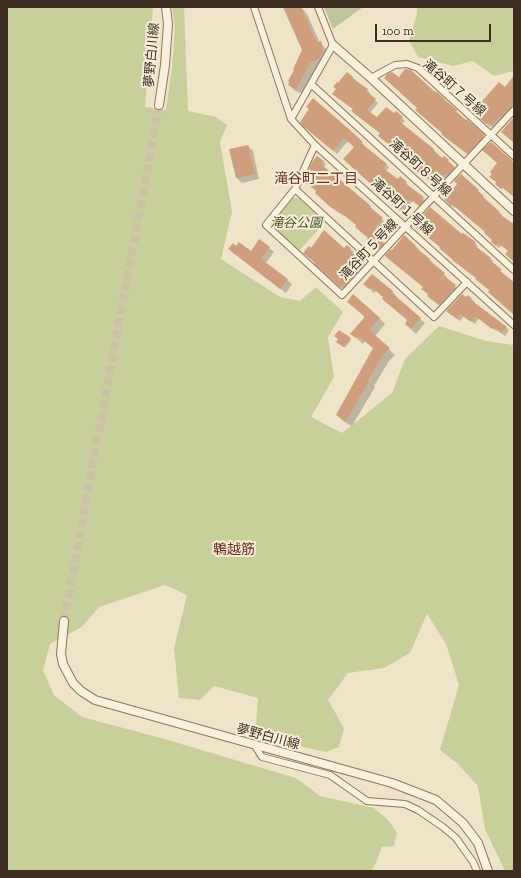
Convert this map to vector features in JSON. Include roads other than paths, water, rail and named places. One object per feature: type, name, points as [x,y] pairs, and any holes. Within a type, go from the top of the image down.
[{"type":"street","name":"夢野白川線","points":[[159,105],[165,65],[168,24],[166,7]]},
{"type":"street","name":"滝谷町１号線","points":[[254,7],[291,119],[315,145],[514,325]]},
{"type":"street","points":[[318,7],[333,45],[371,78],[514,210]]},
{"type":"street","points":[[291,119],[333,45]]},
{"type":"street","name":"滝谷町７号線","points":[[371,78],[395,65],[407,64],[418,68],[514,156]]},
{"type":"street","name":"滝谷町８号線","points":[[311,84],[514,270]]},
{"type":"street","name":"滝谷町５号線","points":[[295,189],[266,225],[342,295],[514,110]]},
{"type":"street","points":[[315,145],[295,189],[434,318],[467,282]]},
{"type":"street","name":"夢野白川線","points":[[64,621],[61,654],[63,664],[72,683],[95,700],[255,746],[392,783],[436,800],[463,823],[478,843],[488,871]]},
{"type":"street","points":[[255,746],[262,757],[330,775],[367,801],[405,804],[418,810],[456,838],[473,862],[477,871]]},
{"type":"tunnel","points":[[64,621],[159,105]]},
{"type":"district","name":"滝谷町二丁目","points":[[316,179]]},
{"type":"district","name":"鵯越筋","points":[[234,550]]},
{"type":"park label","name":"滝谷公園","points":[[296,223]]}]
